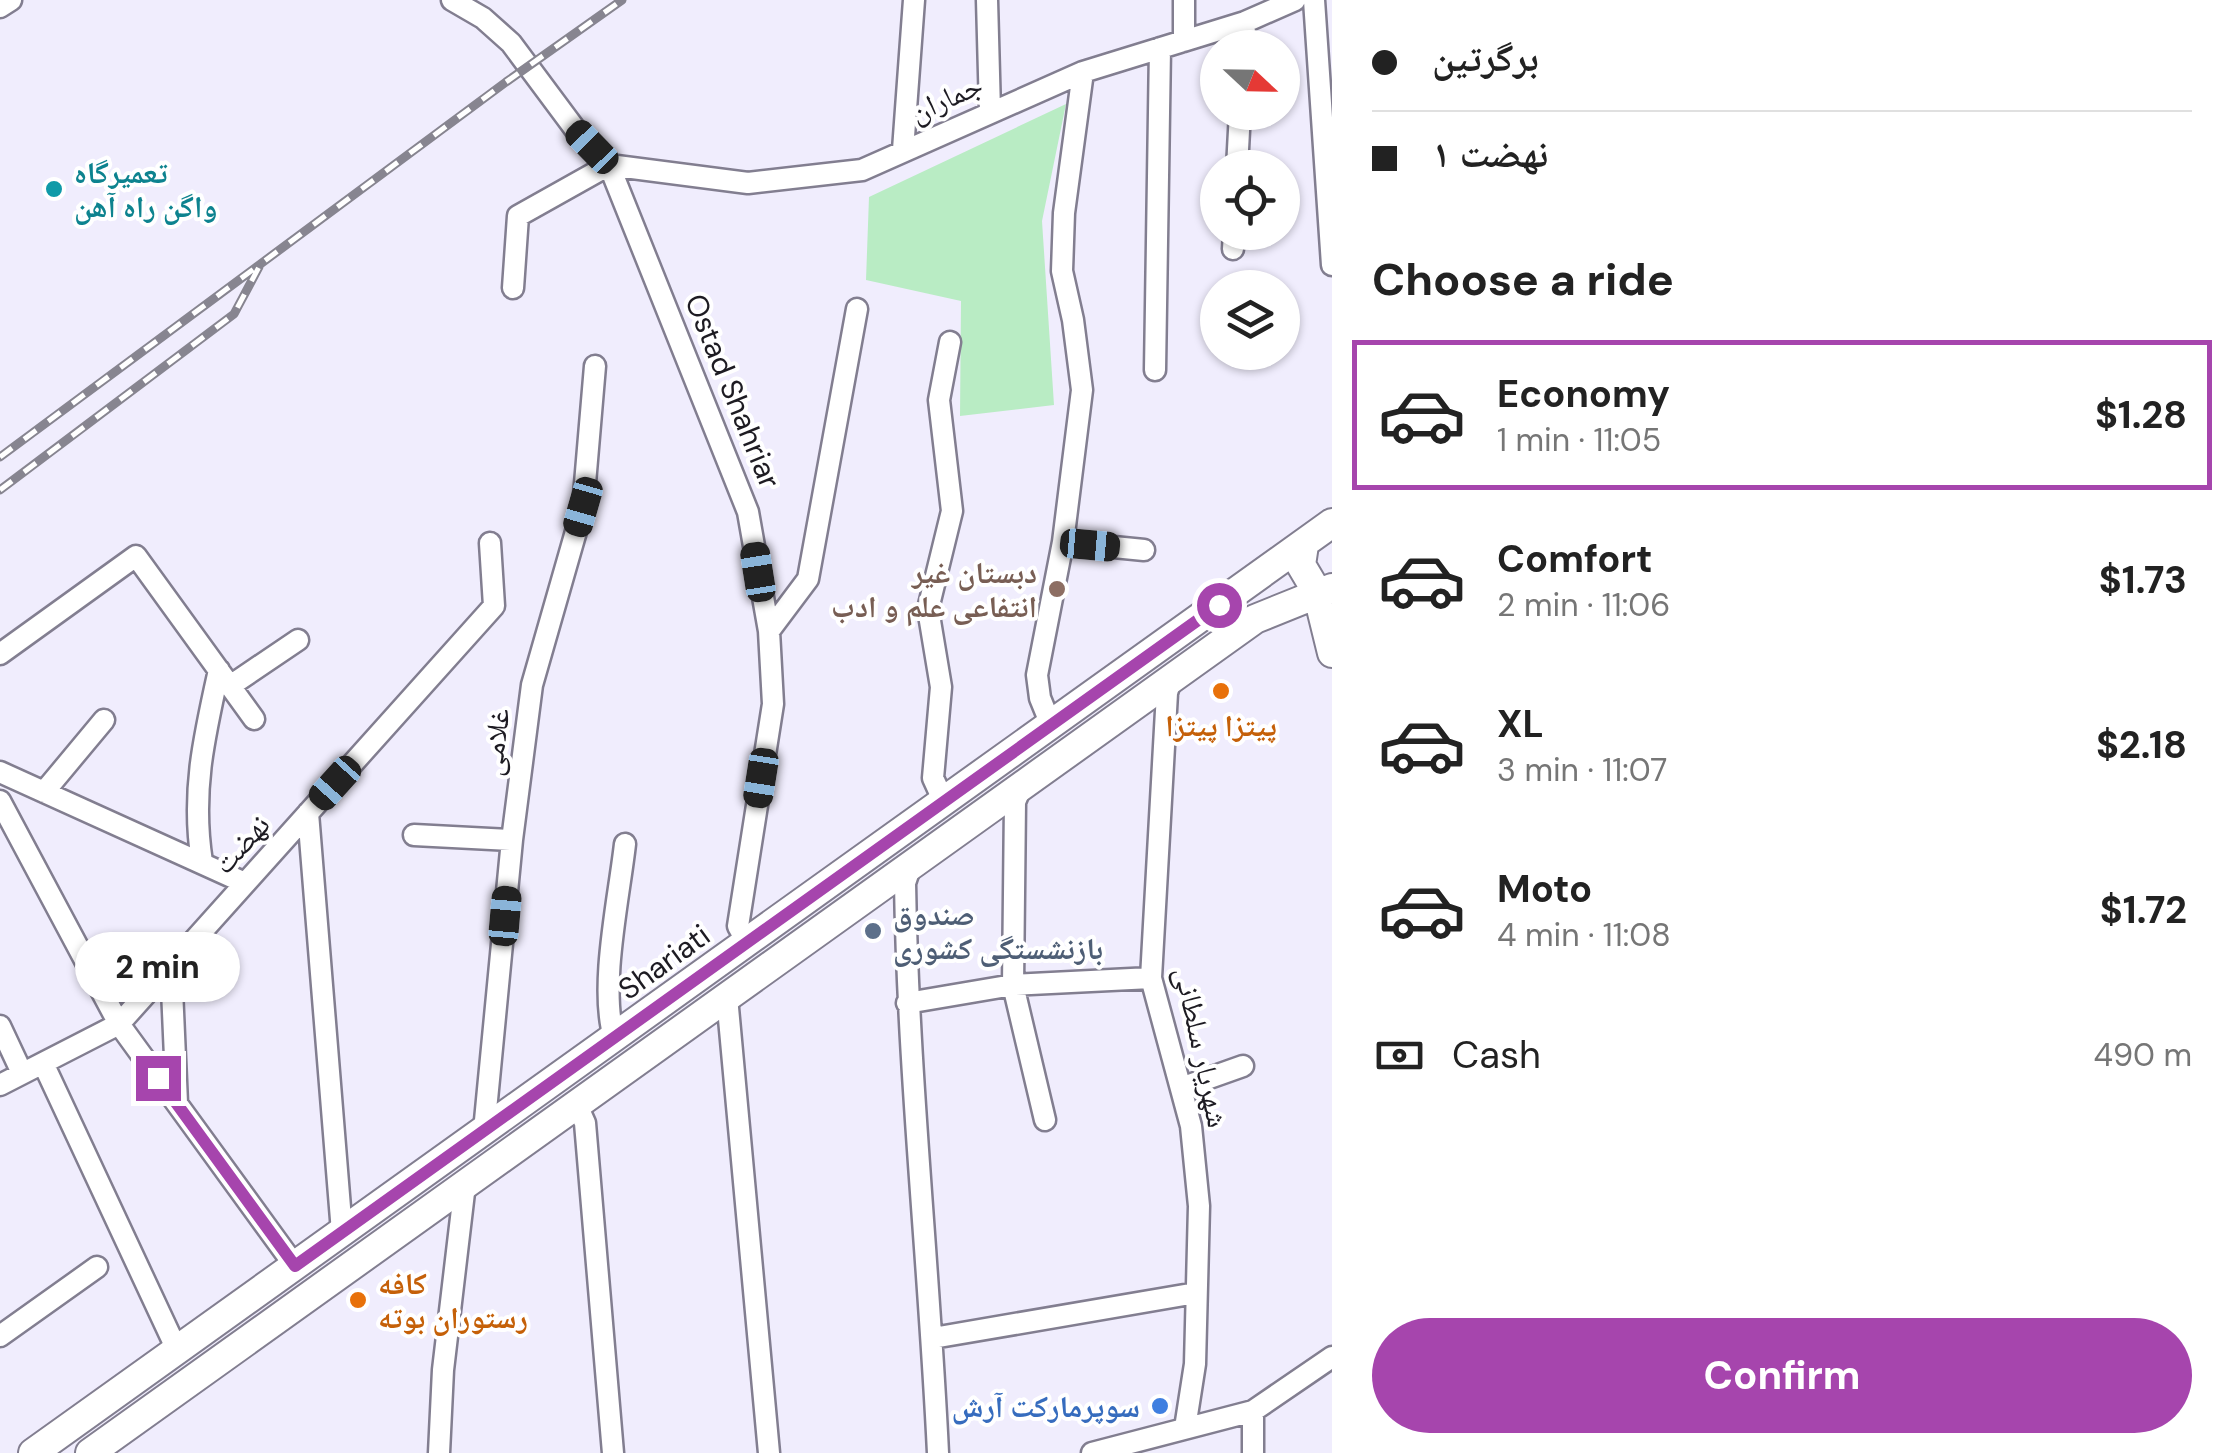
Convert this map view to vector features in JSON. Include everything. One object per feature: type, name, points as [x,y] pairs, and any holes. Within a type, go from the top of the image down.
[{"type":"main road","name":"Shariati","points":[[33,1453],[1332,523]]},
{"type":"main road","points":[[1304,545],[1301,566],[1324,590],[1331,643]]},
{"type":"main road","points":[[90,1453],[1255,619],[1324,590]]},
{"type":"main road","points":[[1238,591],[1252,593],[1260,600],[1261,610],[1255,619]]},
{"type":"street","points":[[0,8],[11,0]]},
{"type":"street","points":[[452,0],[483,18],[511,43],[574,129],[609,165],[518,216],[514,288]]},
{"type":"street","points":[[902,150],[914,0]]},
{"type":"street","points":[[987,0],[990,111]]},
{"type":"street","points":[[1184,0],[1184,40]]},
{"type":"street","name":"جماران","points":[[609,165],[748,182],[862,170],[1083,72],[1245,22],[1296,0]]},
{"type":"street","points":[[1314,0],[1332,265]]},
{"type":"street","points":[[1245,22],[1245,30]]},
{"type":"street","points":[[1155,370],[1160,48]]},
{"type":"street","points":[[1051,725],[1040,698],[1037,675],[1063,542],[1082,390],[1062,270],[1064,213],[1083,72]]},
{"type":"street","name":"Ostad Shahriar","points":[[609,165],[748,512],[769,631],[773,704],[738,926],[747,942]]},
{"type":"street","points":[[769,631],[808,579],[858,309]]},
{"type":"street","points":[[944,802],[933,778],[941,687],[928,609],[952,511],[939,400],[950,342]]},
{"type":"street","name":"غلامی","points":[[484,1131],[512,840],[532,685],[583,507],[595,366]]},
{"type":"street","points":[[1063,542],[1144,550]]},
{"type":"street","name":"نهضت","points":[[0,1085],[118,1024],[171,966],[494,606],[490,543]]},
{"type":"street","points":[[0,654],[136,556],[254,719]]},
{"type":"street","points":[[202,862],[196,823],[200,758],[224,678],[298,640]]},
{"type":"street","name":"شهریار سلطانی","points":[[1171,679],[1167,693],[1151,978],[1191,1126],[1199,1206],[1196,1364],[1185,1428]]},
{"type":"street","points":[[44,792],[104,720]]},
{"type":"street","points":[[0,772],[246,883]]},
{"type":"street","points":[[1022,786],[1015,802],[1013,986],[1045,1120]]},
{"type":"street","points":[[0,801],[118,1024],[295,1266]]},
{"type":"street","points":[[308,813],[342,1232]]},
{"type":"street","points":[[414,835],[512,840]]},
{"type":"street","points":[[614,1037],[608,993],[625,844]]},
{"type":"street","points":[[911,865],[905,883],[907,1003],[938,1453]]},
{"type":"street","points":[[171,966],[177,1105]]},
{"type":"street","points":[[907,1003],[1013,986],[1151,978]]},
{"type":"street","points":[[727,997],[768,1453]]},
{"type":"street","points":[[0,1026],[22,1072]]},
{"type":"street","points":[[43,1063],[177,1350]]},
{"type":"street","points":[[1181,1088],[1243,1066]]},
{"type":"street","points":[[577,1105],[585,1123],[612,1453]]},
{"type":"street","points":[[438,1453],[443,1370],[466,1184]]},
{"type":"street","points":[[0,1336],[97,1268]]},
{"type":"street","points":[[932,1338],[1196,1293]]},
{"type":"street","points":[[1092,1453],[1126,1450],[1185,1428],[1253,1411],[1332,1357]]},
{"type":"street","points":[[1253,1411],[1253,1453]]},
{"type":"green space","points":[[1066,104],[1042,221],[1054,405],[960,416],[961,301],[866,280],[869,197]]},
{"type":"railway","points":[[0,457],[622,0]]},
{"type":"railway","points":[[0,490],[234,314],[259,267]]},
{"type":"place","name":"تعمیرگاه واگن راه آهن","points":[[54,189]]},
{"type":"place","name":"دبستان غیر انتفاعی علم و ادب","points":[[1057,589]]},
{"type":"place","name":"پیتزا پیتزا","points":[[1221,691]]},
{"type":"place","name":"صندوق بازنشستگی کشوری","points":[[873,931]]},
{"type":"place","name":"کافه رستوران بوته","points":[[358,1300]]},
{"type":"place","name":"سوپرمارکت آرش","points":[[1160,1406]]},
{"type":"route","points":[[158,1078],[295,1266],[1219,605]]}]
